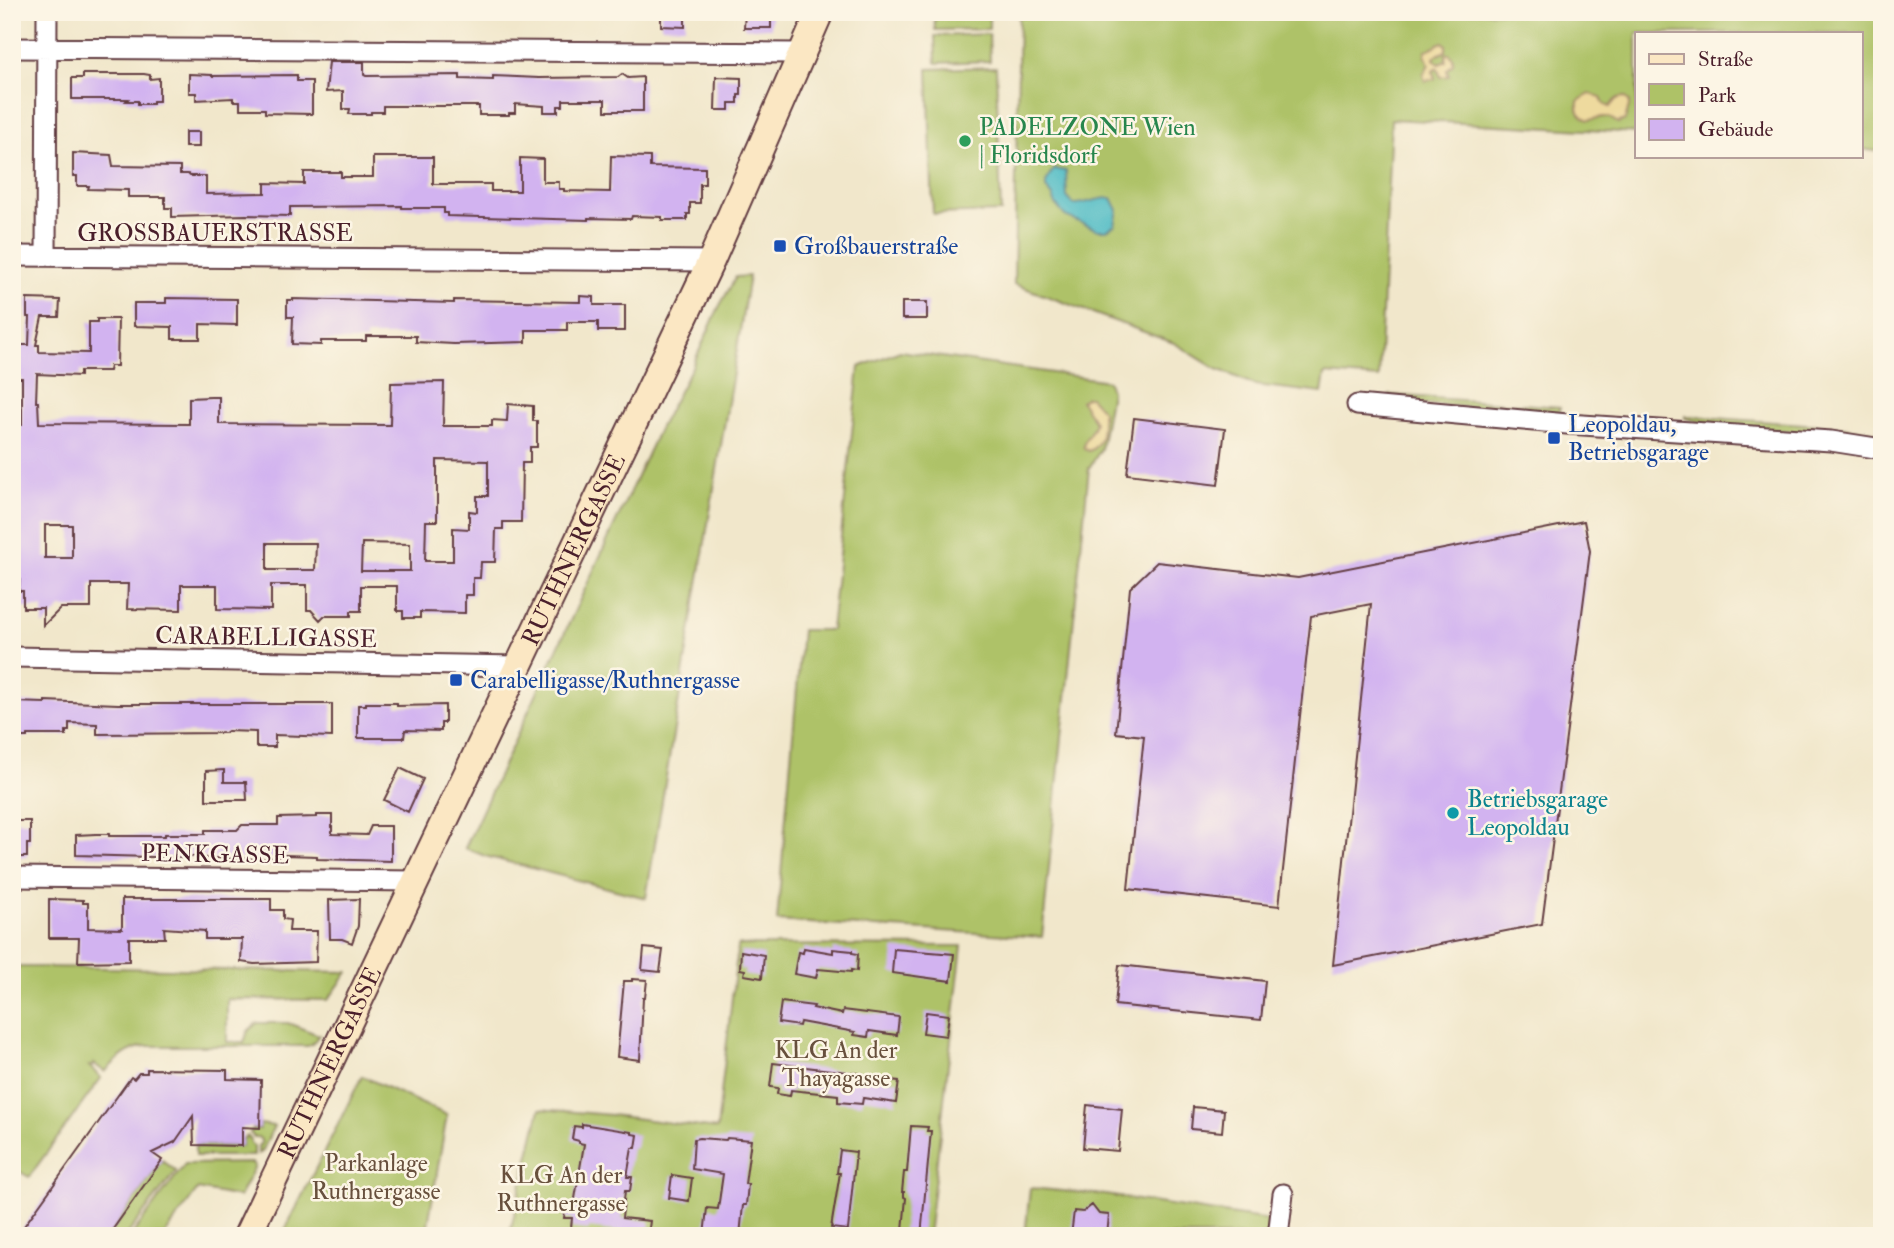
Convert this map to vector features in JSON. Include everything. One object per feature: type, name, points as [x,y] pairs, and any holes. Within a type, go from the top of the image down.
[{"type":"street","points":[[46,256],[47,12]]},
{"type":"street","name":"RUTHNERGASSE","points":[[247,1236],[711,261],[820,12]]},
{"type":"street","points":[[12,48],[802,53]]},
{"type":"street","name":"GROSSBAUERSTRASSE","points":[[12,256],[711,261]]},
{"type":"street","points":[[1357,405],[1567,424],[1831,441],[1882,449]]},
{"type":"street","name":"CARABELLIGASSE","points":[[12,657],[519,666]]},
{"type":"street","name":"PENKGASSE","points":[[12,877],[417,881]]},
{"type":"street","points":[[1278,1236],[1283,1194]]},
{"type":"green space","points":[[934,12],[989,12],[989,29],[935,30]]},
{"type":"green space","points":[[1019,12],[1882,12],[1882,152],[1862,149],[1862,32],[1635,32],[1635,133],[1391,119],[1379,378],[1325,374],[1322,393],[1255,385],[1215,368],[1174,343],[1014,284]]},
{"type":"green space","points":[[989,34],[990,61],[936,63],[935,36]]},
{"type":"green space","name":"PADELZONE Wien | Floridsdorf","points":[[996,67],[1001,212],[933,214],[928,69]]},
{"type":"green space","points":[[749,276],[646,898],[485,856],[465,848],[660,427],[692,367],[719,307],[736,277]]},
{"type":"green space","points":[[900,351],[1108,381],[1111,392],[1101,449],[1089,468],[1042,937],[777,921],[802,630],[831,630],[859,367]]},
{"type":"green space","points":[[1390,395],[1560,407],[1560,413],[1394,402],[1389,398]]},
{"type":"green space","points":[[1685,416],[1834,426],[1882,433],[1882,440],[1703,423]]},
{"type":"green space","name":"KLG An der Thayagasse","points":[[738,945],[962,946],[928,1236],[509,1236],[540,1109],[717,1129]]},
{"type":"green space","points":[[12,967],[348,972],[328,1000],[227,999],[227,1042],[244,1042],[248,1031],[257,1023],[288,1023],[319,1035],[308,1046],[146,1046],[124,1055],[105,1072],[94,1064],[89,1066],[101,1078],[29,1177],[12,1167]]},
{"type":"green space","name":"Parkanlage Ruthnergasse","points":[[362,1076],[447,1115],[426,1236],[282,1236]]},
{"type":"green space","points":[[260,1124],[274,1126],[262,1152],[258,1154],[261,1140],[250,1133],[253,1129],[260,1129]]},
{"type":"green space","points":[[247,1136],[254,1146],[254,1156],[195,1156],[195,1145],[242,1146],[242,1140]]},
{"type":"green space","points":[[162,1160],[176,1171],[126,1236],[108,1236]]},
{"type":"green space","points":[[252,1163],[255,1166],[239,1197],[198,1189],[164,1236],[131,1236],[185,1164]]},
{"type":"green space","points":[[1030,1188],[1105,1195],[1269,1220],[1267,1236],[1025,1236]]},
{"type":"sand","points":[[1443,42],[1446,51],[1434,59],[1439,64],[1446,61],[1446,54],[1450,54],[1453,64],[1447,70],[1449,76],[1441,77],[1437,68],[1433,71],[1435,79],[1425,81],[1423,75],[1429,64],[1426,50]]},
{"type":"sand","points":[[1590,94],[1601,97],[1604,104],[1610,107],[1616,99],[1625,97],[1630,102],[1625,120],[1618,123],[1606,117],[1588,120],[1585,118],[1578,110],[1578,101]]},
{"type":"sand","points":[[1090,397],[1102,412],[1100,440],[1089,451],[1084,449],[1084,445],[1095,422],[1081,401]]},
{"type":"water","points":[[1055,169],[1066,171],[1067,197],[1073,204],[1112,198],[1118,210],[1115,225],[1107,230],[1098,230],[1065,216],[1046,188],[1046,183]]},
{"type":"building","points":[[661,12],[685,12],[685,27],[661,26]]},
{"type":"building","points":[[745,12],[771,12],[771,28],[744,28]]},
{"type":"building","points":[[329,62],[364,62],[366,76],[460,75],[460,79],[493,80],[493,76],[618,77],[622,74],[628,78],[643,77],[643,111],[605,111],[605,100],[563,100],[563,106],[558,106],[558,112],[544,112],[544,106],[515,104],[515,113],[509,115],[479,115],[479,106],[383,106],[383,112],[349,114],[350,109],[343,109],[343,91],[326,92]]},
{"type":"building","points":[[83,74],[144,74],[150,75],[150,79],[159,78],[159,101],[153,101],[153,104],[138,104],[138,101],[126,101],[128,99],[72,99],[72,78],[83,78]]},
{"type":"building","points":[[189,74],[297,75],[297,81],[312,81],[312,114],[265,113],[265,109],[240,109],[240,101],[233,101],[233,98],[196,100],[196,93],[189,93]]},
{"type":"building","points":[[716,77],[741,78],[738,103],[729,103],[729,110],[715,110]]},
{"type":"building","points":[[185,132],[199,132],[199,147],[185,147]]},
{"type":"building","points":[[73,153],[111,155],[113,166],[180,167],[180,174],[206,176],[206,194],[265,193],[265,183],[304,184],[304,172],[341,172],[341,177],[373,177],[373,157],[433,157],[433,184],[491,184],[491,191],[520,191],[520,158],[543,159],[543,182],[559,182],[559,189],[564,191],[610,192],[611,156],[650,157],[650,167],[705,168],[705,184],[700,184],[700,203],[690,203],[687,220],[632,216],[631,219],[588,220],[447,216],[444,208],[402,206],[290,207],[290,216],[172,217],[172,208],[165,208],[165,197],[128,197],[128,190],[88,189],[89,186],[77,186],[77,176],[73,176]]},
{"type":"building","points":[[580,296],[594,297],[594,305],[625,305],[625,331],[598,331],[598,322],[567,322],[567,330],[526,330],[526,342],[454,344],[416,342],[416,336],[366,336],[366,341],[321,341],[321,345],[292,344],[293,317],[287,317],[287,300],[293,299],[454,303],[454,300],[580,302]]},
{"type":"building","points":[[166,298],[237,299],[237,325],[200,324],[200,339],[172,339],[172,327],[134,326],[134,303],[166,303]]},
{"type":"building","points":[[27,299],[60,300],[59,317],[42,317],[36,345],[39,345],[39,352],[89,353],[89,322],[97,322],[97,319],[118,319],[117,366],[110,366],[109,371],[80,371],[80,376],[37,374],[36,402],[39,423],[189,424],[189,398],[219,397],[219,424],[390,425],[391,383],[444,382],[443,426],[492,426],[492,420],[507,421],[508,404],[533,406],[533,421],[537,421],[537,447],[530,447],[530,463],[522,463],[521,522],[503,522],[503,529],[496,529],[495,562],[481,562],[480,578],[473,578],[473,595],[465,595],[465,613],[420,612],[420,618],[403,618],[403,611],[397,611],[397,586],[361,586],[361,611],[351,611],[351,616],[324,616],[320,620],[311,610],[307,610],[307,585],[271,585],[271,610],[217,609],[217,585],[181,585],[181,610],[127,609],[128,584],[91,584],[91,608],[61,608],[43,626],[43,608],[23,608],[23,591],[19,591],[20,574],[15,574],[15,558],[12,558],[12,425],[22,425],[22,378],[12,378],[12,345],[29,345],[30,317],[27,317]],"holes":[[[437,460],[488,461],[488,496],[477,496],[477,512],[469,511],[469,529],[453,528],[453,561],[425,561],[426,521],[437,521]],[[45,525],[72,525],[72,558],[45,558]],[[267,543],[316,543],[315,570],[267,570]],[[362,543],[410,544],[410,571],[361,571]]]},
{"type":"building","points":[[902,302],[927,302],[927,319],[902,319]]},
{"type":"building","points":[[1134,418],[1225,429],[1218,485],[1127,474]]},
{"type":"building","name":"Betriebsgarage Leopoldau","points":[[1584,521],[1590,551],[1542,924],[1333,965],[1371,604],[1311,616],[1279,906],[1128,889],[1144,736],[1116,733],[1130,588],[1157,562],[1298,578]]},
{"type":"building","points":[[12,702],[118,704],[332,704],[332,737],[275,735],[275,747],[256,747],[256,732],[97,734],[97,724],[69,723],[66,735],[12,737]]},
{"type":"building","points":[[397,703],[397,706],[445,705],[445,723],[441,723],[441,731],[405,730],[404,738],[358,738],[358,705]]},
{"type":"building","points":[[400,768],[423,779],[408,812],[384,800]]},
{"type":"building","points":[[224,770],[224,782],[246,782],[247,800],[206,800],[206,771]]},
{"type":"building","points":[[332,815],[332,834],[367,835],[371,826],[391,826],[391,861],[317,859],[317,856],[285,855],[271,857],[272,859],[76,855],[76,835],[205,834],[205,830],[237,830],[242,825],[278,825],[278,818]]},
{"type":"building","points":[[12,821],[30,821],[27,857],[12,857]]},
{"type":"building","points":[[49,899],[83,900],[83,903],[88,903],[88,928],[122,929],[122,899],[271,899],[271,910],[283,910],[283,919],[290,920],[289,931],[317,931],[316,962],[241,962],[242,939],[205,939],[205,931],[164,928],[165,938],[129,938],[129,961],[78,962],[79,938],[49,938]]},
{"type":"building","points":[[359,899],[358,926],[352,943],[342,939],[330,939],[329,900]]},
{"type":"building","points":[[644,948],[663,950],[660,972],[642,970]]},
{"type":"building","points":[[804,948],[833,953],[833,949],[852,951],[858,954],[857,971],[818,969],[816,978],[794,974],[798,952],[803,953]]},
{"type":"building","points":[[894,949],[954,954],[951,981],[892,973]]},
{"type":"building","points":[[741,951],[764,955],[762,978],[744,975],[745,970],[740,969]]},
{"type":"building","points":[[1119,965],[1265,981],[1261,1020],[1115,1005]]},
{"type":"building","points":[[647,980],[643,998],[640,1060],[617,1057],[624,981]]},
{"type":"building","points":[[781,1002],[814,1006],[813,1008],[842,1014],[843,1010],[899,1017],[897,1035],[869,1031],[868,1037],[800,1022],[799,1026],[778,1023]]},
{"type":"building","points":[[926,1012],[949,1015],[946,1036],[923,1033]]},
{"type":"building","points":[[773,1063],[899,1081],[896,1103],[863,1098],[862,1104],[838,1102],[838,1095],[791,1090],[790,1096],[777,1094],[778,1088],[770,1087]]},
{"type":"building","points":[[147,1069],[227,1070],[227,1079],[261,1080],[260,1128],[242,1127],[242,1146],[194,1145],[193,1116],[175,1142],[152,1153],[162,1160],[108,1236],[17,1236],[131,1077],[134,1079],[139,1073],[147,1073]]},
{"type":"building","points":[[1087,1105],[1122,1109],[1118,1151],[1083,1148]]},
{"type":"building","points":[[1193,1107],[1224,1110],[1222,1132],[1191,1129]]},
{"type":"building","points":[[582,1124],[638,1135],[636,1148],[632,1148],[627,1177],[632,1177],[630,1191],[625,1191],[622,1218],[650,1221],[648,1236],[623,1236],[624,1232],[571,1228],[572,1218],[564,1218],[566,1204],[574,1205],[584,1144],[572,1139],[574,1126],[582,1127]]},
{"type":"building","points":[[911,1126],[928,1127],[927,1131],[931,1131],[921,1236],[908,1236],[908,1231],[903,1230],[906,1198],[902,1192],[904,1172],[907,1172]]},
{"type":"building","points":[[694,1139],[751,1140],[745,1184],[748,1184],[746,1205],[743,1205],[740,1236],[704,1236],[707,1208],[718,1209],[723,1174],[692,1169]]},
{"type":"building","points":[[840,1150],[856,1152],[848,1230],[831,1228],[840,1173],[837,1173]]},
{"type":"building","points":[[672,1175],[692,1178],[689,1201],[669,1198]]},
{"type":"building","points":[[1092,1205],[1099,1214],[1109,1215],[1107,1236],[1071,1236],[1074,1211],[1083,1212]]},
{"type":"place","name":"PADELZONE Wien | Floridsdorf","points":[[965,141]]},
{"type":"place","name":"Großbauerstraße","points":[[780,246]]},
{"type":"place","name":"Leopoldau, Betriebsgarage","points":[[1554,438]]},
{"type":"place","name":"Carabelligasse/Ruthnergasse","points":[[456,680]]},
{"type":"place","name":"Betriebsgarage Leopoldau","points":[[1453,813]]},
{"type":"park label","name":"KLG An der Ruthnergasse","points":[[561,1189]]}]
